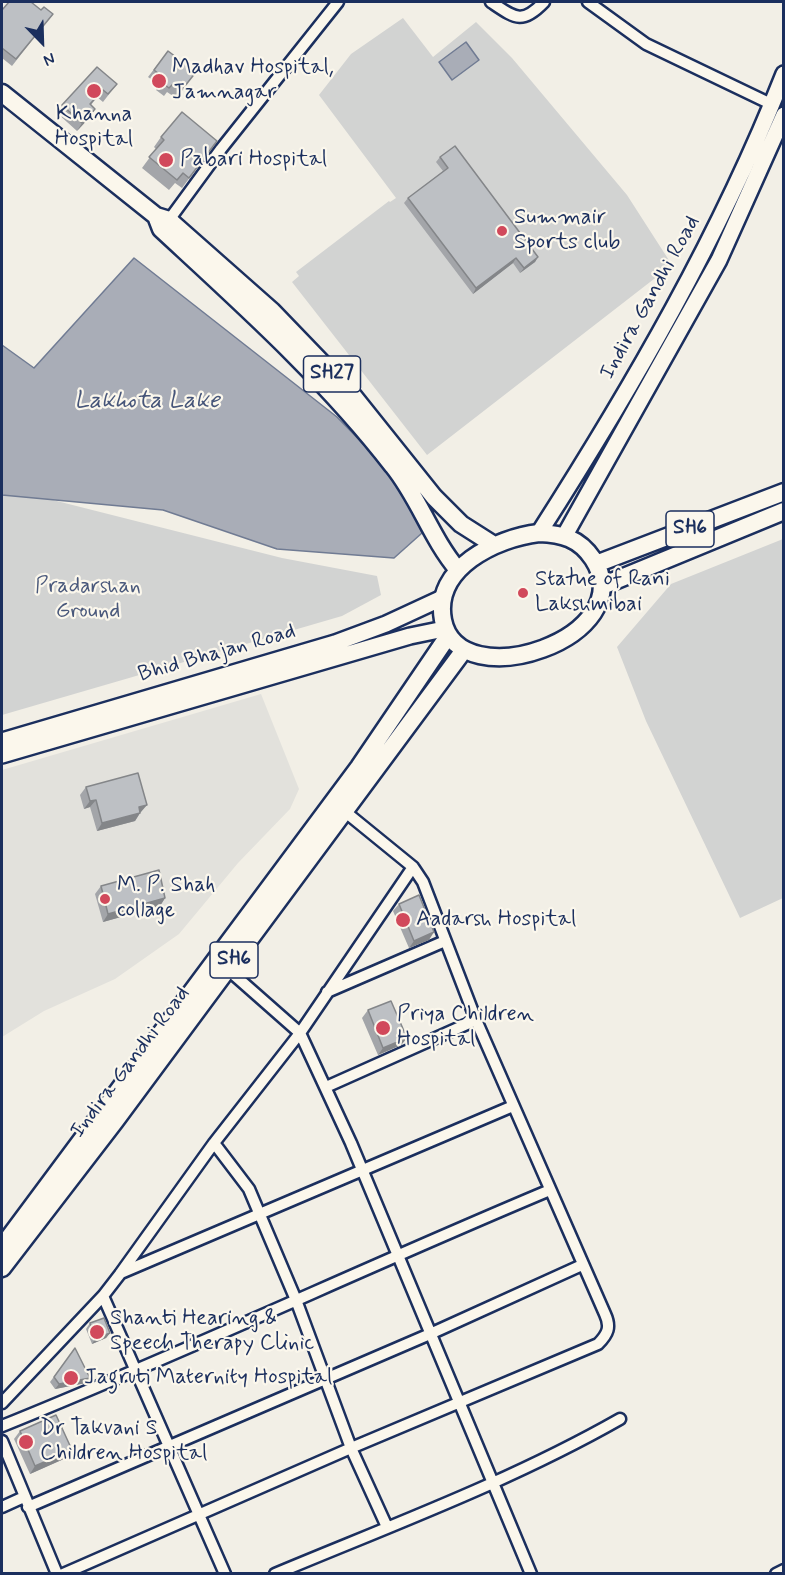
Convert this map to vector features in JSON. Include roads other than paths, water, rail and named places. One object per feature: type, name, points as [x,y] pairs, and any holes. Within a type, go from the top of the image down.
[{"type":"main road","name":"Indira Gandhi Road","points":[[539,532],[597,441],[683,294],[783,74]]},
{"type":"main road","name":"SH27","points":[[2,93],[163,218],[272,311],[350,392],[434,498],[461,524],[494,545]]},
{"type":"main road","name":"Indira Gandhi Road","points":[[565,535],[718,260],[780,133],[783,115]]},
{"type":"main road","name":"SH27","points":[[163,218],[161,229],[267,328],[335,396],[395,468],[442,551],[458,570]]},
{"type":"main road","name":"SH6","points":[[596,564],[783,492]]},
{"type":"main road","name":"SH6","points":[[602,586],[783,511]]},
{"type":"main road","points":[[539,532],[565,535],[579,542],[596,564],[602,586],[599,605],[583,626],[541,649],[497,658],[464,650],[446,633],[440,599],[446,585],[458,570],[494,545],[539,532]]},
{"type":"main road","name":"Bhid Bhajan Road","points":[[2,741],[335,643],[386,624],[440,599]]},
{"type":"main road","name":"Indira Gandhi Road","points":[[2,1268],[94,1150],[358,767],[446,633]]},
{"type":"main road","name":"Bhid Bhajan Road","points":[[2,754],[410,636],[446,633]]},
{"type":"main road","name":"Indira Gandhi Road","points":[[2,1247],[343,810],[464,650]]},
{"type":"street","points":[[163,218],[222,149],[338,2]]},
{"type":"street","points":[[490,2],[512,15],[523,18],[533,14],[544,2]]},
{"type":"street","points":[[588,2],[646,44],[771,104]]},
{"type":"street","points":[[63,1574],[351,1448],[598,1344],[608,1334],[609,1323],[476,1020],[423,882],[413,867],[343,810]]},
{"type":"street","points":[[2,1403],[103,1296],[120,1274],[214,1143],[300,1033],[413,867]]},
{"type":"street","points":[[327,992],[445,940]]},
{"type":"street","points":[[223,965],[300,1033],[362,1171],[531,1574]]},
{"type":"street","points":[[326,1087],[476,1020]]},
{"type":"street","points":[[120,1274],[513,1106]]},
{"type":"street","points":[[214,1143],[249,1189],[296,1300],[351,1448],[387,1527]]},
{"type":"street","points":[[2,1426],[136,1372],[397,1254],[550,1190]]},
{"type":"street","points":[[2,1507],[26,1502],[168,1446],[430,1334],[582,1265]]},
{"type":"street","points":[[103,1296],[225,1574]]},
{"type":"street","points":[[275,1574],[494,1483],[565,1450],[620,1419]]},
{"type":"street","points":[[2,1441],[57,1574]]},
{"type":"street","points":[[776,1574],[783,1570]]},
{"type":"water","points":[[466,42],[479,60],[452,80],[439,62]]},
{"type":"water","name":"Lakhota Lake","points":[[134,258],[337,417],[406,488],[422,533],[394,558],[277,549],[163,510],[2,495],[2,345],[34,368]]},
{"type":"place","name":"Madhav Hospital, Jamnagar","points":[[159,81]]},
{"type":"place","name":"Khanna Hospital","points":[[94,91]]},
{"type":"place","name":"Pabari Hospital","points":[[166,160]]},
{"type":"place","name":"Summair Sports club","points":[[502,231]]},
{"type":"place","name":"Statue of Rani Lakshmibai","points":[[523,593]]},
{"type":"place","name":"M. P. Shah collage","points":[[105,899]]},
{"type":"place","name":"Aadarsh Hospital","points":[[403,920]]},
{"type":"place","name":"Priya Children Hospital","points":[[383,1028]]},
{"type":"place","name":"Shanti Hearing & Speech Therapy Clinic","points":[[97,1332]]},
{"type":"place","name":"Jagruti Maternity Hospital","points":[[71,1378]]},
{"type":"place","name":"Dr Takvani S Children Hospital","points":[[26,1442]]},
{"type":"park label","name":"Pradarshan Ground","points":[[88,600]]}]
